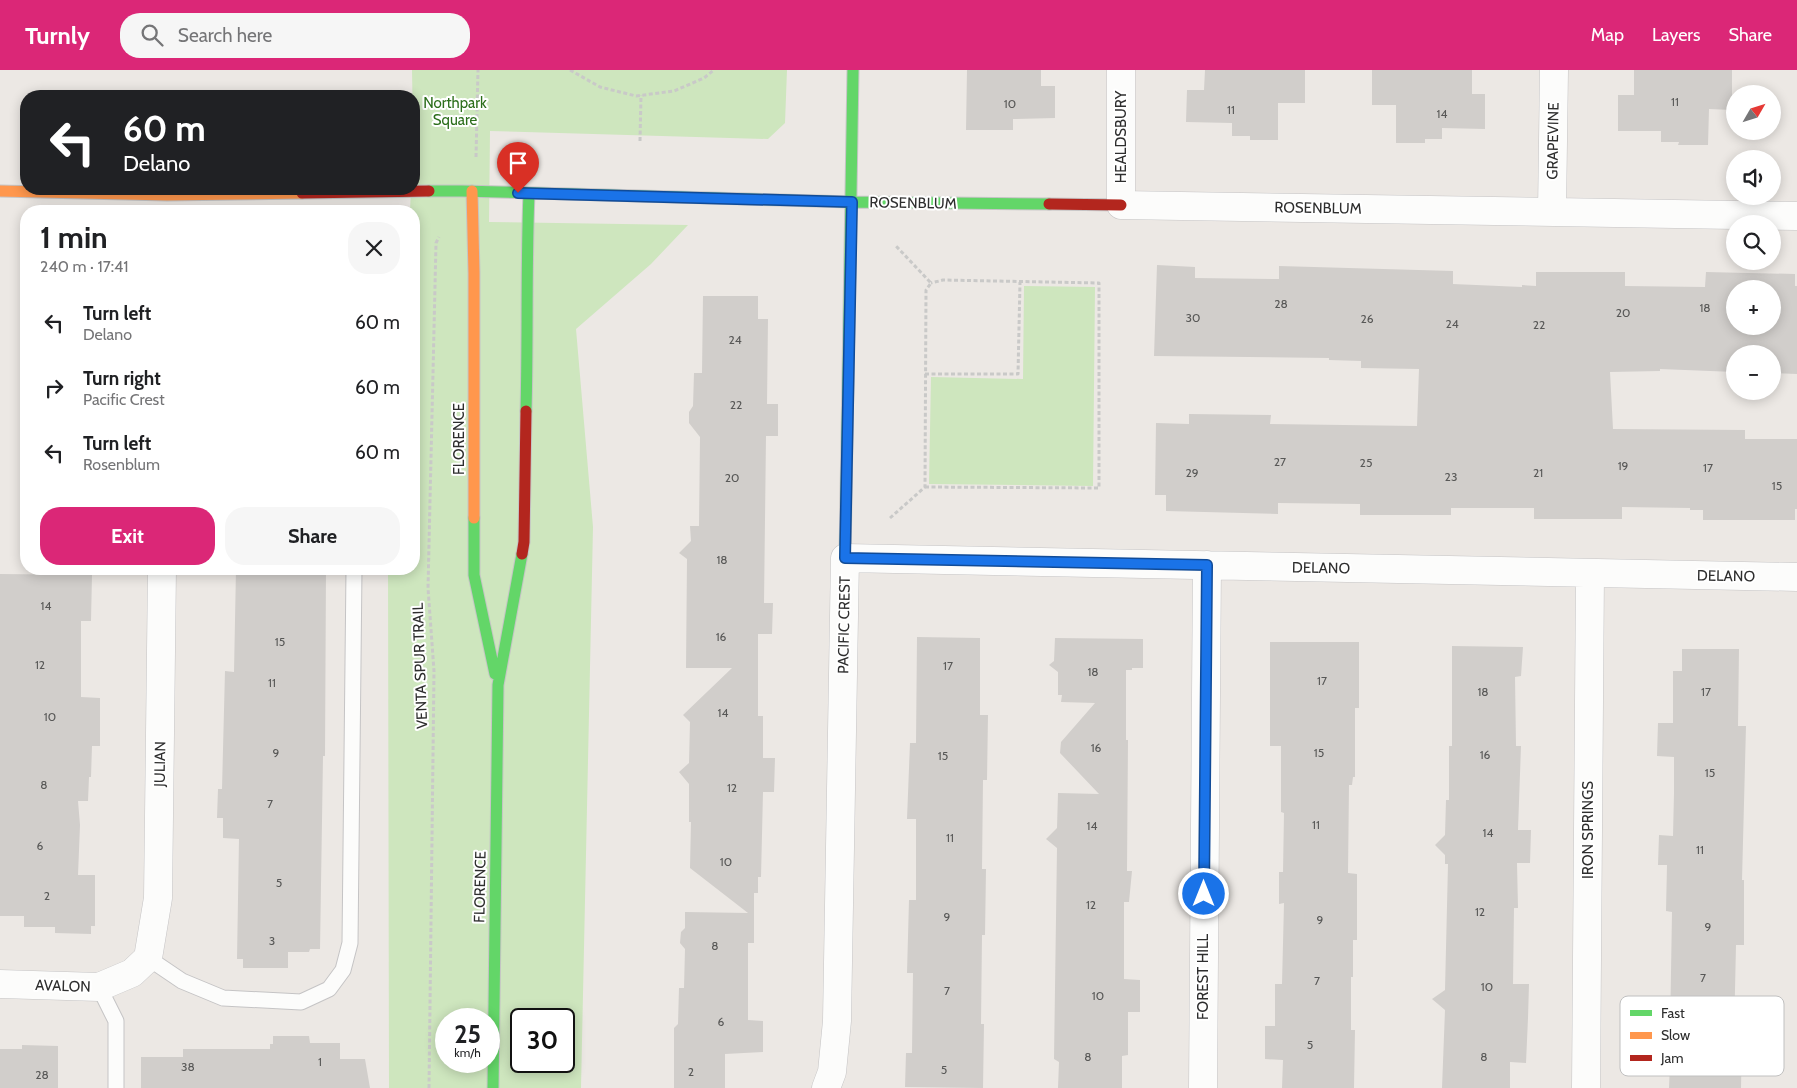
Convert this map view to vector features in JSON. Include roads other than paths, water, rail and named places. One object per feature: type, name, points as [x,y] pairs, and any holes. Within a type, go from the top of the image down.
[{"type":"street","name":"PACIFIC CREST","points":[[826,1088],[832,1072],[837,1021],[853,70]]},
{"type":"street","name":"HEALDSBURY","points":[[1121,70],[1121,204]]},
{"type":"street","name":"GRAPEVINE","points":[[1552,212],[1554,70]]},
{"type":"street","name":"ROSENBLUM","points":[[0,191],[20,192]]},
{"type":"street","name":"ROSENBLUM","points":[[420,193],[472,191],[852,202],[1121,204],[1797,216]]},
{"type":"street","name":"FLORENCE","points":[[472,191],[474,273],[474,575],[498,685]]},
{"type":"street","name":"FLORENCE","points":[[493,1088],[498,685],[524,542],[529,193]]},
{"type":"street","name":"ROSENBLUM","points":[[56,195],[167,203],[370,195]]},
{"type":"street","name":"DELANO","points":[[845,558],[1797,577]]},
{"type":"street","name":"FOREST HILL","points":[[1202,1088],[1207,565]]},
{"type":"street","name":"IRON SPRINGS","points":[[1586,1088],[1590,573]]},
{"type":"street","name":"JULIAN","points":[[148,958],[158,898],[162,575]]},
{"type":"street","name":"AVALON","points":[[0,984],[99,987],[132,973],[148,958]]},
{"type":"lane","points":[[148,958],[182,981],[223,998],[301,1002],[329,989],[343,970],[350,943],[354,575]]},
{"type":"lane","points":[[99,987],[116,1021],[116,1088]]},
{"type":"park label","name":"Northpark Square","points":[[455,112]]}]
